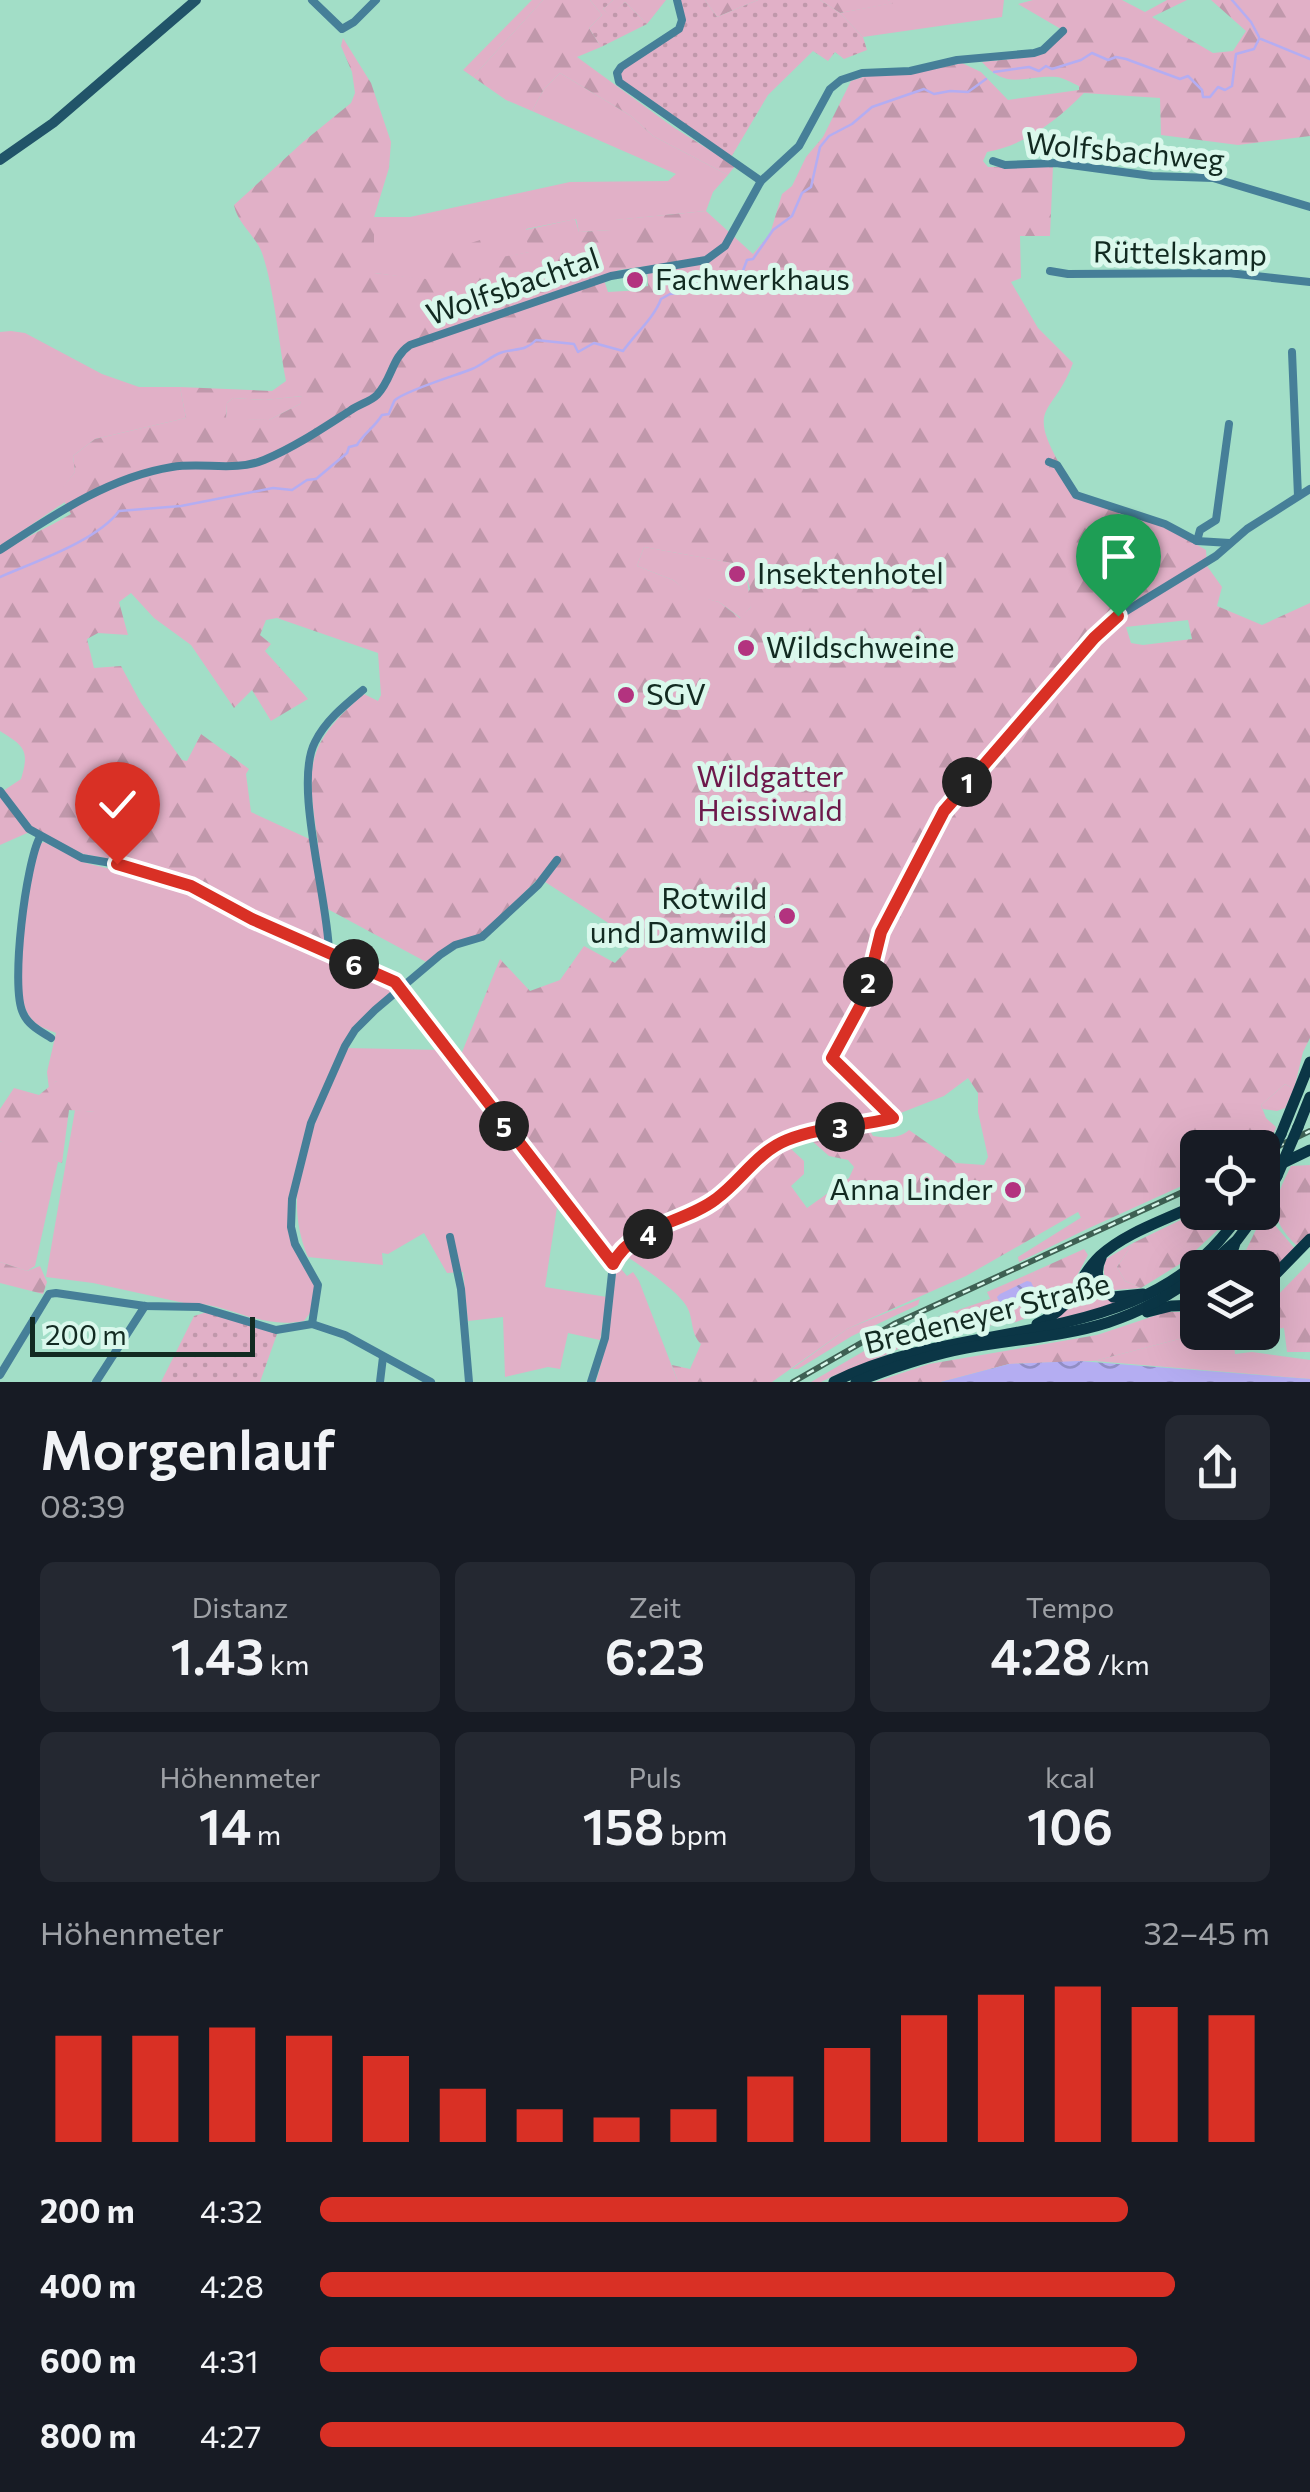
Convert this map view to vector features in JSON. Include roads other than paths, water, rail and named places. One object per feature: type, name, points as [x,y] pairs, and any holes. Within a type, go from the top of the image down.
[{"type":"main road","points":[[0,160],[53,123],[196,0]]},
{"type":"main road","points":[[1280,1136],[1310,1062]]},
{"type":"main road","points":[[1280,1169],[1310,1097]]},
{"type":"main road","points":[[1280,1165],[1310,1150]]},
{"type":"main road","points":[[1022,1331],[1066,1306],[1090,1266],[1104,1253],[1180,1213]]},
{"type":"main road","name":"Bredeneyer Straße","points":[[834,1382],[919,1351],[1096,1316],[1128,1306],[1199,1258],[1225,1230]]},
{"type":"main road","points":[[1225,1250],[1244,1230]]},
{"type":"main road","points":[[1280,1269],[1310,1238]]},
{"type":"main road","points":[[1232,1250],[1236,1240]]},
{"type":"main road","points":[[1280,1279],[1310,1249]]},
{"type":"main road","points":[[1104,1253],[1096,1268],[1098,1280],[1113,1297],[1152,1292]]},
{"type":"main road","name":"Bredeneyer Straße","points":[[856,1382],[964,1349],[1046,1338],[1129,1317],[1180,1285]]},
{"type":"main road","points":[[1129,1317],[1180,1306]]},
{"type":"street","points":[[312,0],[342,29],[376,0]]},
{"type":"street","points":[[677,0],[680,29],[622,67],[619,82],[761,182]]},
{"type":"street","name":"Wolfsbachtal","points":[[0,550],[109,486],[170,467],[238,466],[261,461],[371,400],[393,374],[398,353],[410,346],[612,276],[706,260],[725,246],[761,182],[799,146],[830,89],[841,80],[862,73],[1034,53],[1043,50],[1063,31]]},
{"type":"street","name":"Wolfsbachweg","points":[[992,161],[1005,166],[1056,163],[1152,176],[1214,178],[1310,207]]},
{"type":"street","name":"Rüttelskamp","points":[[1050,271],[1228,272],[1310,282]]},
{"type":"street","points":[[1292,352],[1298,496]]},
{"type":"street","points":[[1197,542],[1200,530],[1216,520],[1228,424]]},
{"type":"street","points":[[1049,462],[1076,495],[1165,524],[1197,542],[1230,542]]},
{"type":"street","points":[[591,1382],[605,1338],[613,1264],[618,1254],[636,1240],[715,1200],[762,1155],[798,1136],[893,1118],[838,1066],[832,1055],[865,997],[881,932],[944,811],[966,782],[1118,616],[1216,556],[1230,542],[1310,489]]},
{"type":"street","points":[[329,952],[307,771],[316,739],[331,718],[363,690]]},
{"type":"street","points":[[0,792],[40,837],[82,858],[191,886],[252,919],[389,978],[613,1264]]},
{"type":"street","points":[[40,837],[26,894],[18,993],[22,1012],[31,1025],[52,1038]]},
{"type":"street","points":[[312,1324],[318,1285],[294,1244],[290,1215],[306,1138],[355,1030],[447,950],[482,937],[538,885],[558,860]]},
{"type":"street","points":[[450,1237],[462,1289],[469,1382]]},
{"type":"street","points":[[0,1375],[49,1294],[145,1306],[198,1307],[276,1330],[312,1324],[345,1335],[431,1382]]},
{"type":"street","points":[[96,1382],[145,1306]]},
{"type":"street","points":[[380,1382],[382,1357]]},
{"type":"water","points":[[1027,1281],[1036,1292],[1033,1296],[1001,1307],[997,1297],[1000,1294]]},
{"type":"water","points":[[1079,1361],[1310,1382],[941,1382],[1009,1364]]},
{"type":"waterway","points":[[1232,0],[1259,37]]},
{"type":"waterway","points":[[994,72],[1029,67],[1039,71],[1046,66],[1052,69],[1092,53],[1108,60],[1126,59],[1180,79],[1188,76],[1202,90],[1203,97],[1210,97],[1218,87],[1225,90],[1232,86],[1236,54],[1254,49],[1259,39]]},
{"type":"waterway","points":[[1261,39],[1310,59]]},
{"type":"waterway","points":[[0,577],[81,541],[119,511],[181,506],[273,488],[292,490],[316,479],[349,447],[357,445],[382,415],[389,414],[401,396],[472,369],[500,353],[523,348],[536,340],[574,344],[578,352],[594,343],[623,351],[661,299],[670,294],[738,284],[747,260],[753,259],[773,230],[792,216],[802,193],[811,187],[820,147],[829,136],[872,107],[924,89],[934,94],[968,92],[986,79]]},
{"type":"railway","points":[[1280,1145],[1310,1131]]},
{"type":"railway","points":[[793,1382],[894,1324],[1180,1193]]},
{"type":"place","name":"Fachwerkhaus","points":[[635,280]]},
{"type":"place","name":"Insektenhotel","points":[[737,574]]},
{"type":"place","name":"Wildschweine","points":[[746,648]]},
{"type":"place","name":"SGV","points":[[626,695]]},
{"type":"place","name":"Rotwild und Damwild","points":[[787,916]]},
{"type":"place","name":"Anna Linder","points":[[1013,1190]]},
{"type":"park label","name":"Wildgatter Heissiwald","points":[[770,794]]}]
